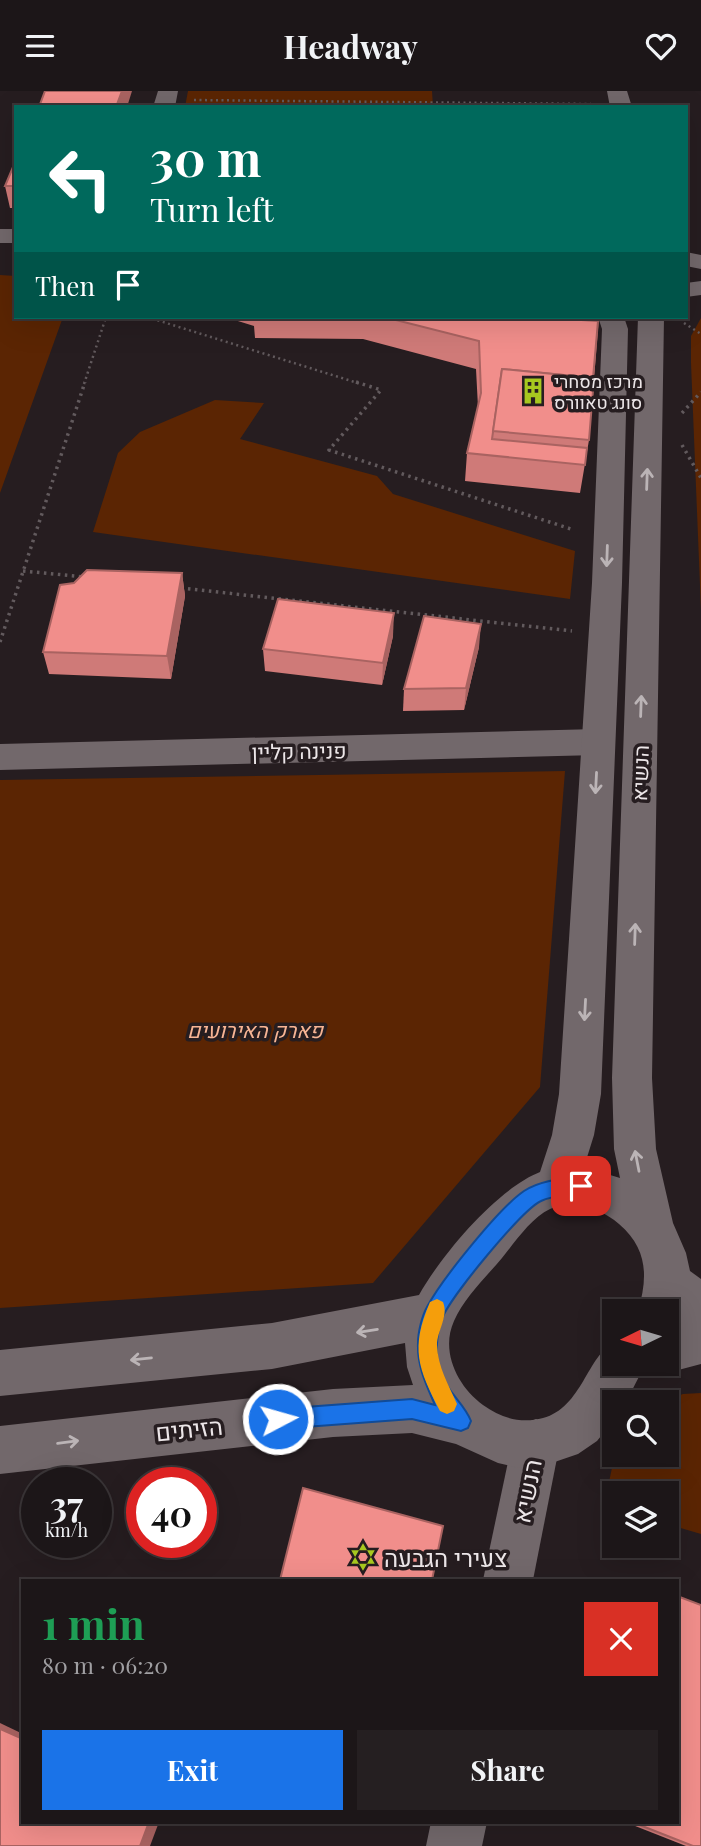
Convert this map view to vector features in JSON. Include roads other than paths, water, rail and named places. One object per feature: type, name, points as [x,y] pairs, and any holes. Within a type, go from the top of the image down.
[{"type":"street","name":"הנשיא","points":[[556,1187],[573,1135],[580,1094],[608,542],[615,330],[612,319]]},
{"type":"street","name":"הנשיא","points":[[652,1227],[635,1149],[632,1079],[665,319]]},
{"type":"street","name":"פנינה קליין","points":[[0,757],[598,742]]},
{"type":"street","points":[[616,1376],[580,1424],[553,1440],[521,1445],[490,1438],[461,1421],[442,1398],[430,1370],[427,1342],[433,1314],[446,1293],[514,1211],[532,1196],[556,1187],[581,1186],[607,1192],[631,1206],[652,1227],[665,1255],[676,1299]]},
{"type":"street","points":[[0,1373],[255,1348],[379,1329],[433,1314]]},
{"type":"street","points":[[679,1347],[701,1341]]},
{"type":"street","name":"הזיתים","points":[[0,1450],[333,1413],[412,1409],[461,1421]]},
{"type":"street","name":"הנשיא","points":[[508,1579],[536,1443]]},
{"type":"street","points":[[454,1846],[459,1824]]},
{"type":"place","name":"מרכז מסחרי סונג טאוורס","points":[[533,391]]},
{"type":"place","name":"צעירי הגבעה","points":[[363,1557]]},
{"type":"park label","name":"פארק האירועים","points":[[255,1029]]}]
